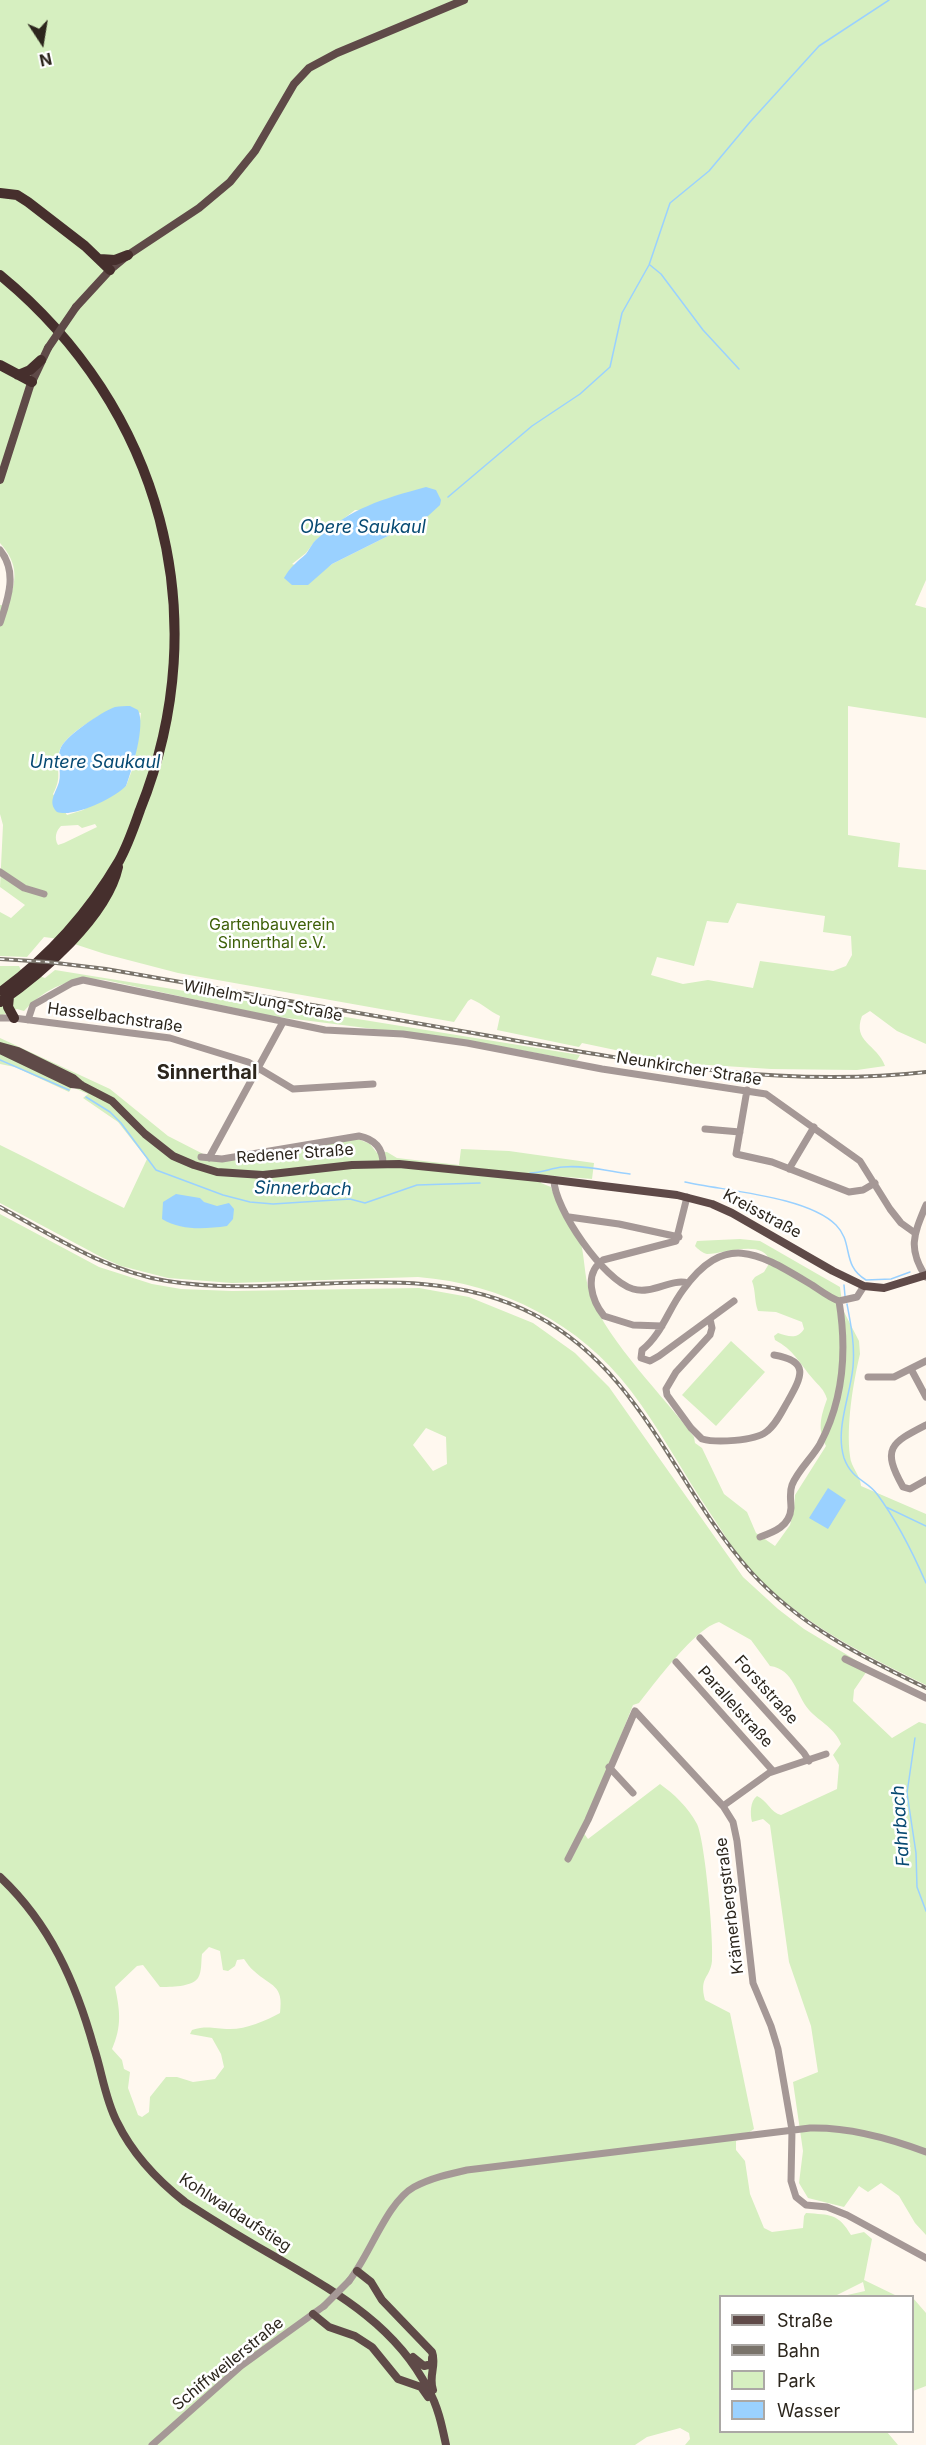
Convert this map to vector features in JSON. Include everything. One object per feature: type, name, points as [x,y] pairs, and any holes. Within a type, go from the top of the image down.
[{"type":"highway","points":[[1,193],[16,195],[28,202],[100,259],[110,270]]},
{"type":"highway","points":[[100,259],[115,260],[128,255]]},
{"type":"highway","points":[[0,275],[33,304],[69,343],[95,376],[118,413],[150,486],[164,536],[173,592],[175,652],[166,725],[151,783],[119,861],[116,875],[108,892],[79,932],[39,972],[3,998],[14,1018]]},
{"type":"highway","points":[[15,374],[30,370],[41,360]]},
{"type":"highway","points":[[0,365],[31,384]]},
{"type":"main road","points":[[0,480],[41,360],[76,307],[110,270],[128,255],[199,208],[230,182],[255,151],[294,84],[309,68],[337,53],[464,0]]},
{"type":"main road","name":"Redener Straße","points":[[2,1049],[64,1073],[112,1101],[159,1146],[173,1156],[204,1168],[228,1173],[263,1175],[352,1165],[383,1164],[538,1178]]},
{"type":"main road","name":"Kreisstraße","points":[[538,1178],[687,1197],[712,1203],[864,1286],[884,1288],[926,1275]]},
{"type":"main road","name":"Kohlwaldaufstieg","points":[[0,1877],[39,1923],[62,1959],[79,1996],[111,2109],[124,2136],[141,2161],[165,2186],[204,2214],[341,2296],[376,2322],[414,2365],[429,2391],[447,2445]]},
{"type":"main road","points":[[357,2271],[371,2282],[382,2300],[427,2345],[434,2356],[430,2382],[444,2417],[447,2445]]},
{"type":"main road","points":[[313,2314],[329,2327],[362,2340],[372,2347],[398,2379],[421,2388],[447,2445]]},
{"type":"main road","points":[[376,2322],[424,2366],[430,2365],[432,2361],[427,2345]]},
{"type":"main road","points":[[389,2368],[403,2380],[408,2380],[413,2375],[412,2366],[392,2338]]},
{"type":"street","points":[[0,550],[8,562],[10,592],[0,623]]},
{"type":"street","points":[[0,872],[24,888],[44,894]]},
{"type":"street","name":"Wilhelm-Jung-Straße","points":[[28,1020],[33,1005],[72,983],[83,980],[325,1030],[403,1034],[467,1043],[582,1065]]},
{"type":"street","name":"Hasselbachstraße","points":[[0,1018],[170,1038],[232,1056],[258,1067],[293,1089],[374,1084]]},
{"type":"street","points":[[283,1022],[205,1158],[222,1159],[359,1136],[374,1142],[381,1148],[383,1164]]},
{"type":"street","name":"Neunkircher Straße","points":[[582,1065],[766,1094],[860,1161],[896,1217],[915,1233]]},
{"type":"street","points":[[747,1090],[736,1154],[758,1158],[849,1192],[863,1190],[875,1183]]},
{"type":"street","points":[[789,1169],[814,1127]]},
{"type":"street","points":[[705,1128],[740,1132]]},
{"type":"street","points":[[554,1180],[557,1197],[588,1252],[616,1280],[634,1290],[648,1290],[681,1282],[688,1283]]},
{"type":"street","points":[[662,1326],[633,1324],[604,1316],[594,1298],[591,1283],[593,1270],[599,1263],[672,1244],[679,1237],[687,1197]]},
{"type":"street","points":[[926,1205],[924,1217],[915,1233],[915,1251],[926,1275]]},
{"type":"street","points":[[569,1218],[619,1224],[679,1237]]},
{"type":"street","points":[[734,1301],[650,1361],[643,1360],[640,1353],[655,1339],[688,1283],[716,1257],[730,1253],[742,1253],[764,1258],[845,1300],[859,1295],[864,1286]]},
{"type":"street","points":[[760,1537],[787,1522],[791,1488],[819,1446],[833,1412],[844,1358],[845,1300]]},
{"type":"street","points":[[710,1319],[712,1328],[710,1335],[676,1372],[666,1389],[667,1395],[702,1439],[736,1440],[768,1431],[801,1374],[798,1366],[791,1359],[774,1355]]},
{"type":"street","points":[[868,1377],[894,1377],[926,1360]]},
{"type":"street","points":[[911,1369],[926,1397]]},
{"type":"street","points":[[926,1425],[898,1440],[893,1447],[892,1454],[894,1469],[903,1487],[910,1489],[926,1480]]},
{"type":"street","name":"Forststraße","points":[[700,1638],[804,1753],[808,1761]]},
{"type":"street","points":[[845,1659],[926,1698]]},
{"type":"street","name":"Parallelstraße","points":[[676,1662],[773,1771]]},
{"type":"street","name":"Krämerbergstraße","points":[[609,1767],[635,1711],[723,1806],[732,1822],[737,1841],[753,1983],[778,2049],[792,2130],[791,2181],[800,2201],[847,2215],[926,2258]]},
{"type":"street","points":[[723,1806],[773,1771],[826,1754]]},
{"type":"street","points":[[568,1859],[588,1820],[609,1767],[633,1793]]},
{"type":"street","name":"Schiffweilerstraße","points":[[152,2445],[248,2361],[324,2306],[357,2271],[400,2198],[413,2187],[438,2176],[467,2170],[564,2160],[724,2137],[820,2127],[848,2130],[892,2140],[926,2152]]},
{"type":"green space","name":"Gartenbauverein Sinnerthal e.V.","points":[[0,0],[926,0],[926,580],[915,605],[926,608],[926,718],[848,706],[848,835],[900,843],[898,867],[926,870],[926,1044],[897,1031],[870,1011],[862,1016],[860,1032],[885,1066],[857,1070],[771,1069],[677,1063],[582,1043],[579,1047],[497,1030],[500,1016],[471,999],[454,1022],[178,973],[59,939],[44,937],[27,957],[0,956],[0,912],[11,918],[25,905],[0,887],[3,825],[0,814],[0,605],[7,606],[13,589],[14,573],[11,558],[0,543]],"holes":[[[355,510],[428,516],[332,564],[320,573],[292,564],[306,553],[315,541]],[[114,708],[141,713],[134,765],[126,786],[83,810],[67,815],[53,794],[58,781],[59,752],[62,745],[75,732]],[[95,824],[97,827],[58,845],[56,835],[61,826],[78,825],[82,828]],[[737,903],[825,916],[823,932],[851,936],[852,955],[846,966],[833,971],[760,961],[753,988],[708,980],[683,984],[651,975],[657,957],[694,966],[707,921],[728,923]]]},
{"type":"green space","points":[[0,966],[19,966],[21,970],[45,978],[55,970],[580,1055],[577,1060],[574,1060],[477,1042],[271,1016],[93,979],[61,985],[41,995],[24,1011],[17,1009],[0,1016]]},
{"type":"green space","points":[[0,1038],[110,1089],[168,1136],[213,1159],[358,1139],[370,1144],[377,1153],[387,1152],[397,1158],[459,1165],[461,1149],[509,1151],[594,1163],[592,1179],[542,1175],[541,1183],[551,1187],[558,1203],[572,1224],[582,1248],[587,1285],[599,1315],[638,1369],[694,1437],[695,1443],[702,1448],[724,1494],[747,1512],[756,1533],[775,1546],[790,1525],[795,1495],[826,1446],[821,1422],[827,1399],[823,1390],[796,1357],[775,1340],[774,1336],[778,1333],[798,1335],[804,1329],[802,1322],[776,1312],[758,1311],[752,1281],[764,1272],[770,1262],[766,1255],[752,1249],[707,1254],[695,1246],[697,1241],[740,1239],[760,1241],[840,1287],[843,1310],[859,1341],[860,1354],[850,1418],[849,1444],[852,1464],[861,1486],[926,1514],[926,1685],[812,1622],[791,1607],[752,1572],[735,1551],[652,1420],[631,1391],[588,1345],[537,1311],[480,1288],[418,1277],[232,1283],[168,1278],[121,1266],[103,1258],[0,1203],[0,1145],[124,1208],[147,1159],[118,1122],[83,1098],[88,1094],[72,1087],[69,1092],[15,1067],[0,1064]]},
{"type":"green space","points":[[0,1214],[99,1267],[152,1284],[181,1289],[232,1291],[419,1288],[469,1297],[533,1323],[575,1353],[609,1387],[743,1577],[804,1629],[869,1668],[854,1690],[853,1701],[892,1738],[919,1722],[926,1724],[926,2235],[915,2223],[899,2196],[881,2183],[868,2192],[859,2186],[844,2207],[808,2198],[799,2183],[803,2151],[793,2082],[818,2072],[811,2026],[789,1962],[770,1825],[763,1819],[752,1822],[751,1808],[757,1796],[764,1800],[774,1812],[781,1815],[837,1789],[839,1765],[833,1755],[841,1744],[838,1738],[809,1710],[784,1672],[770,1666],[751,1640],[719,1622],[699,1634],[676,1657],[639,1703],[633,1705],[583,1832],[588,1839],[660,1784],[689,1812],[697,1824],[703,1849],[712,1934],[712,1961],[704,1982],[703,1992],[705,2000],[730,2013],[754,2129],[736,2141],[736,2150],[745,2161],[750,2194],[764,2228],[772,2232],[803,2228],[806,2213],[833,2216],[851,2235],[864,2232],[872,2239],[864,2280],[895,2295],[847,2295],[865,2291],[863,2282],[837,2295],[719,2295],[719,2433],[888,2433],[898,2445],[685,2445],[690,2439],[689,2433],[680,2428],[647,2437],[635,2445],[0,2445]],"holes":[[[426,1428],[446,1437],[447,1464],[433,1471],[413,1445]],[[209,1947],[220,1951],[223,1970],[228,1971],[235,1966],[237,1960],[244,1959],[253,1970],[275,1987],[280,1996],[280,2013],[243,2028],[207,2027],[192,2030],[190,2034],[212,2038],[221,2054],[224,2067],[215,2079],[193,2082],[177,2077],[166,2077],[150,2097],[149,2112],[142,2117],[138,2115],[128,2088],[130,2072],[124,2069],[122,2060],[112,2049],[119,2018],[115,1987],[137,1966],[143,1965],[160,1987],[191,1983],[199,1976],[202,1954]]]},
{"type":"green space","points":[[731,1341],[765,1372],[716,1426],[682,1395]]},
{"type":"green space","points":[[914,2299],[926,2313],[926,2386],[914,2391]]},
{"type":"water","name":"Obere Saukaul","points":[[426,487],[436,490],[441,500],[440,505],[428,516],[332,564],[308,585],[292,585],[284,578],[315,541],[342,519],[381,501]]},
{"type":"water","name":"Untere Saukaul","points":[[130,706],[138,710],[140,726],[137,748],[126,786],[113,796],[83,810],[57,812],[52,801],[59,782],[59,754],[63,745],[84,725],[102,714],[115,707]]},
{"type":"water","points":[[176,1194],[200,1198],[204,1202],[217,1206],[229,1203],[234,1209],[233,1219],[227,1226],[210,1228],[178,1226],[170,1223],[162,1219],[163,1202]]},
{"type":"water","points":[[828,1488],[846,1500],[828,1529],[809,1518]]},
{"type":"waterway","points":[[448,497],[532,426],[580,394],[610,367],[622,313],[649,265],[670,203],[709,171],[819,46],[889,0]]},
{"type":"waterway","points":[[650,265],[661,274],[703,330],[739,369]]},
{"type":"waterway","name":"Sinnerbach","points":[[0,1060],[69,1090]]},
{"type":"waterway","name":"Sinnerbach","points":[[86,1097],[110,1112],[121,1123],[156,1170],[223,1195],[250,1202],[273,1204],[350,1199],[365,1203],[417,1185],[480,1183]]},
{"type":"waterway","name":"Sinnerbach","points":[[530,1173],[571,1167],[630,1174]]},
{"type":"waterway","name":"Sinnerbach","points":[[685,1182],[786,1201],[823,1215],[841,1232],[853,1268],[866,1280],[891,1279],[910,1272]]},
{"type":"waterway","name":"Sinnerbach","points":[[844,1285],[845,1296]]},
{"type":"waterway","name":"Sinnerbach","points":[[847,1304],[853,1359],[842,1424],[844,1458],[851,1471],[873,1489],[884,1504],[904,1537],[926,1583]]},
{"type":"waterway","points":[[886,1507],[926,1526]]},
{"type":"waterway","name":"Fahrbach","points":[[915,1738],[907,1793],[916,1853],[917,1887],[926,1911]]},
{"type":"railway","points":[[0,959],[106,969],[598,1055],[707,1070],[816,1077],[926,1072]]},
{"type":"railway","points":[[0,1207],[101,1261],[144,1276],[167,1281],[213,1286],[400,1283],[446,1287],[491,1297],[535,1315],[572,1339],[603,1367],[630,1398],[724,1539],[770,1591],[832,1638],[926,1688]]},
{"type":"district","name":"Sinnerthal","points":[[207,1073]]}]
